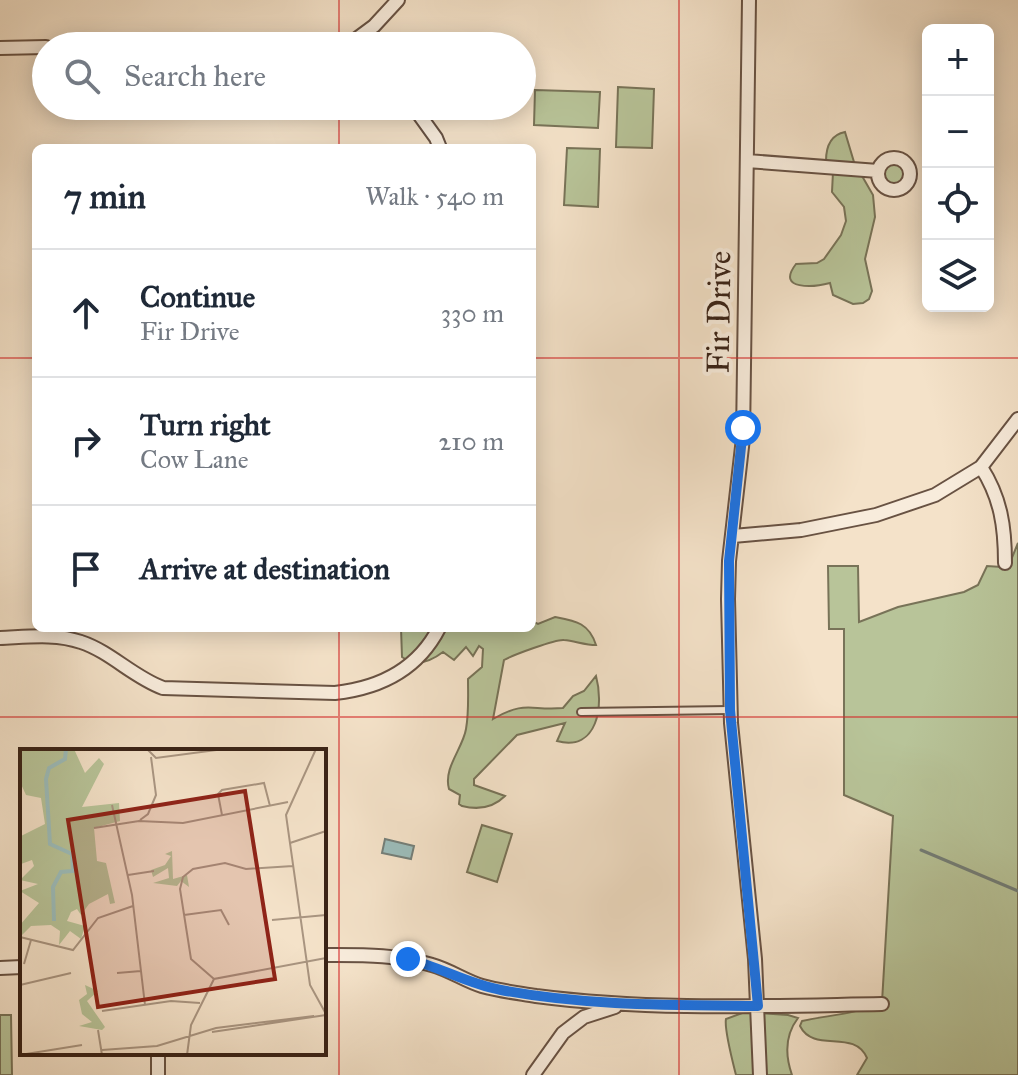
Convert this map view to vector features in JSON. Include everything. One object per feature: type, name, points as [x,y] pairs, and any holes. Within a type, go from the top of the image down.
[{"type":"street","points":[[366,32],[398,0]]},
{"type":"street","name":"Fir Drive","points":[[749,0],[743,438],[728,599],[730,710],[758,1006],[760,1075]]},
{"type":"street","points":[[0,48],[32,47]]},
{"type":"street","points":[[423,120],[438,144]]},
{"type":"street","points":[[747,161],[878,171]]},
{"type":"street","points":[[733,536],[801,530],[876,515],[935,495],[981,467],[1018,419]]},
{"type":"street","points":[[981,467],[994,486],[1000,504],[1005,563]]},
{"type":"street","points":[[0,638],[51,637],[80,642],[149,683],[176,690],[335,693],[361,690],[388,680],[422,653],[436,632]]},
{"type":"street","points":[[326,955],[408,959],[502,991],[622,1004],[882,1004]]},
{"type":"street","points":[[0,968],[20,967]]},
{"type":"street","points":[[533,1075],[563,1033],[584,1017],[622,1004]]},
{"type":"lane","points":[[581,712],[730,710]]},
{"type":"green space","points":[[618,87],[654,89],[652,148],[616,147]]},
{"type":"green space","points":[[536,90],[600,92],[598,128],[534,125]]},
{"type":"green space","points":[[845,132],[854,162],[873,195],[875,217],[865,259],[872,291],[869,299],[853,304],[833,295],[830,283],[800,285],[790,279],[796,264],[817,263],[824,259],[841,235],[846,221],[844,207],[832,192],[833,172],[826,161],[830,142]]},
{"type":"green space","points":[[567,148],[600,149],[598,207],[564,205]]},
{"type":"green space","points":[[893,161],[902,165],[906,174],[902,183],[893,187],[884,183],[880,174],[884,165]]},
{"type":"green space","points":[[1018,543],[1018,1075],[857,1075],[867,1058],[861,1049],[844,1042],[815,1039],[800,1026],[802,1021],[853,1012],[882,1002],[893,816],[844,795],[844,629],[829,629],[828,566],[858,566],[859,622],[898,607],[964,592],[978,585],[987,566],[1009,565]]},
{"type":"green space","points":[[555,617],[581,624],[590,632],[596,645],[559,640],[504,660],[493,719],[521,708],[563,708],[573,696],[584,691],[596,676],[599,700],[595,724],[582,740],[571,743],[557,741],[565,723],[517,735],[474,779],[474,785],[505,796],[485,807],[462,806],[459,804],[460,795],[449,789],[449,773],[466,729],[468,679],[482,667],[483,649],[479,646],[473,656],[466,647],[454,660],[443,652],[428,661],[412,662],[402,657],[401,632],[536,632],[538,624]]},
{"type":"green space","points":[[482,825],[512,834],[497,882],[467,872]]},
{"type":"green space","points":[[745,1012],[798,1018],[788,1045],[792,1075],[736,1075],[726,1019]]},
{"type":"green space","points":[[0,1015],[11,1015],[12,1075],[0,1075]]},
{"type":"water","points":[[385,839],[414,846],[411,859],[382,853]]},
{"type":"waterway","points":[[921,850],[1018,891]]},
{"type":"route","points":[[408,959],[502,991],[622,1004],[758,1006],[730,710],[729,561],[743,428]]}]
